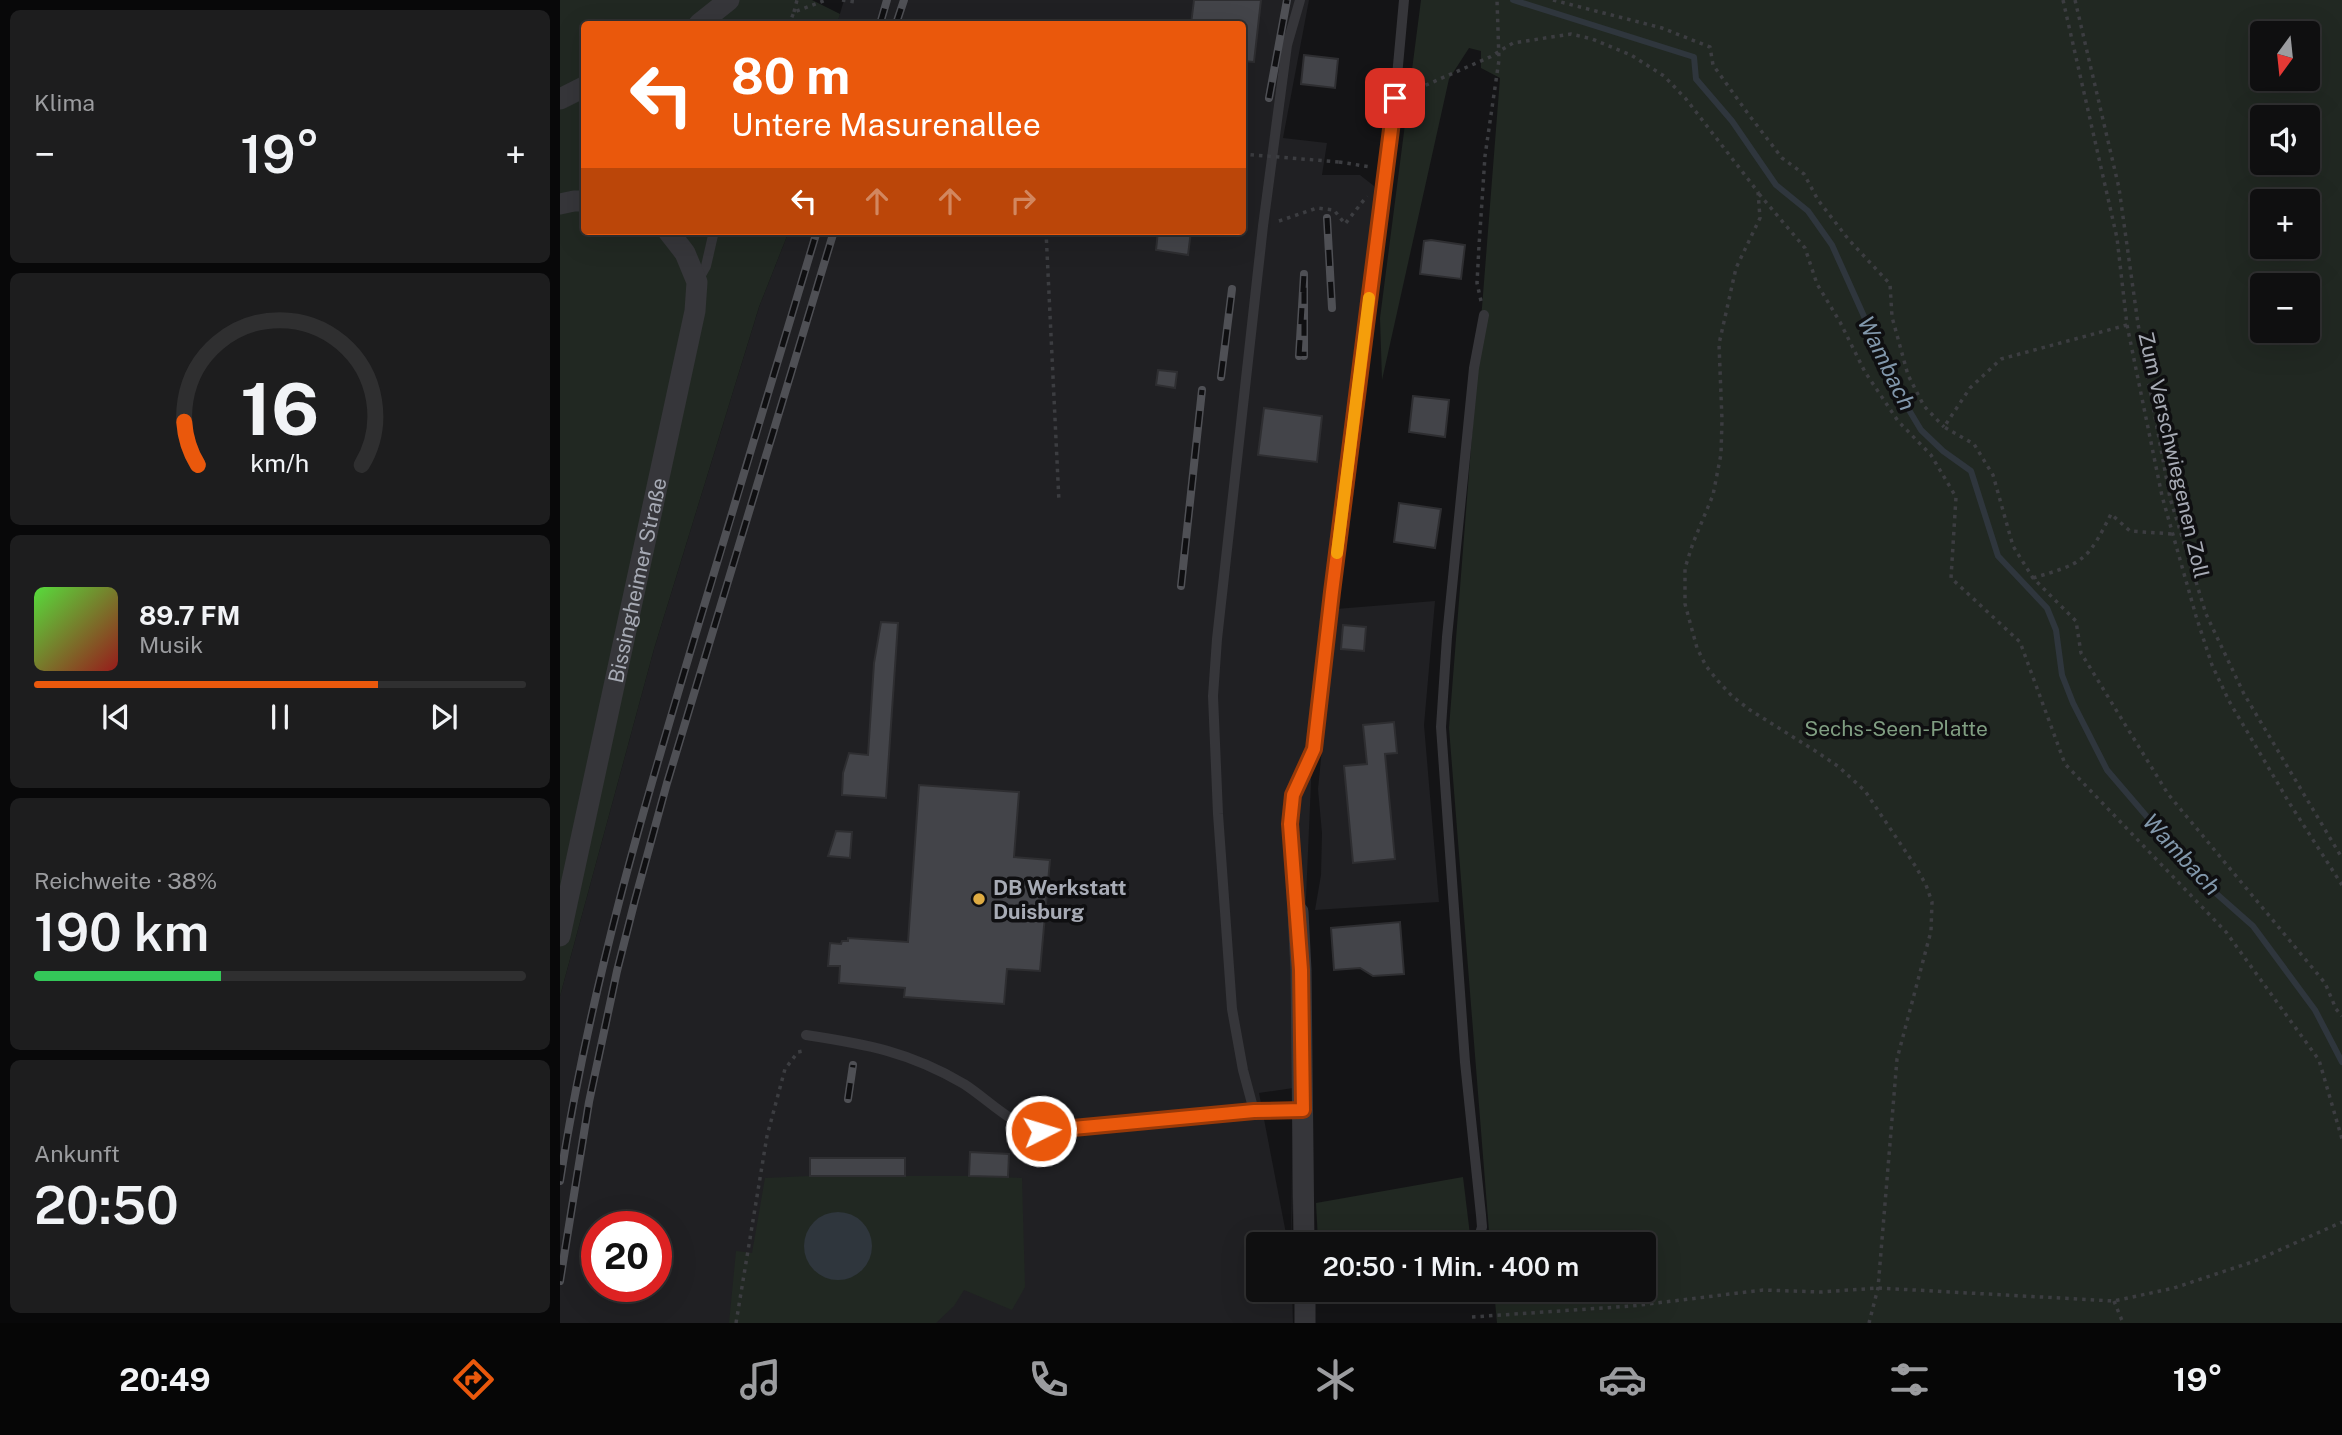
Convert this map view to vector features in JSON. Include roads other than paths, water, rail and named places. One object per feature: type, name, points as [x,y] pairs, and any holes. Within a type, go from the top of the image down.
[{"type":"street","points":[[703,21],[729,0]]},
{"type":"street","points":[[560,99],[581,88]]},
{"type":"street","name":"Bissingheimer Straße","points":[[560,936],[695,311],[697,282],[685,253],[671,235]]},
{"type":"street","points":[[1298,912],[1304,1232]]},
{"type":"street","points":[[1305,1302],[1305,1323]]},
{"type":"lane","points":[[1254,1111],[1243,1070],[1232,1009],[1218,814],[1213,695],[1218,625],[1263,226],[1287,45],[1300,0]]},
{"type":"lane","points":[[1298,912],[1290,824],[1293,795],[1314,749],[1395,98],[1404,0]]},
{"type":"lane","points":[[697,282],[706,266],[713,235]]},
{"type":"lane","points":[[1481,1232],[1465,1062],[1441,727],[1447,637],[1473,381],[1484,315]]},
{"type":"lane","points":[[806,1035],[864,1044],[911,1058],[964,1085],[1021,1125],[1041,1131],[1254,1111],[1303,1110]]},
{"type":"waterway","name":"Wambach","points":[[1513,0],[1694,57],[1696,79],[1732,121],[1776,185],[1808,211],[1832,245],[1897,390],[1921,430],[1943,451],[1971,471],[1998,556],[2047,608],[2056,630],[2062,675],[2107,770],[2202,881],[2253,926],[2315,1010],[2342,1062]]},
{"type":"railway","points":[[881,21],[887,0]]},
{"type":"railway","points":[[897,21],[904,0]]},
{"type":"railway","points":[[1269,98],[1287,0]]},
{"type":"railway","points":[[1327,218],[1332,308]]},
{"type":"railway","points":[[560,1181],[586,1040],[619,901],[677,695],[816,235]]},
{"type":"railway","points":[[560,1281],[589,1102],[635,900],[667,783],[833,235]]},
{"type":"railway","points":[[1299,356],[1304,274],[1304,356]]},
{"type":"railway","points":[[1221,377],[1232,289]]},
{"type":"railway","points":[[1181,586],[1202,390]]},
{"type":"railway","points":[[848,1099],[853,1065]]},
{"type":"place","name":"DB Werkstatt Duisburg","points":[[979,899]]},
{"type":"park label","name":"Sechs-Seen-Platte","points":[[1896,728]]}]
